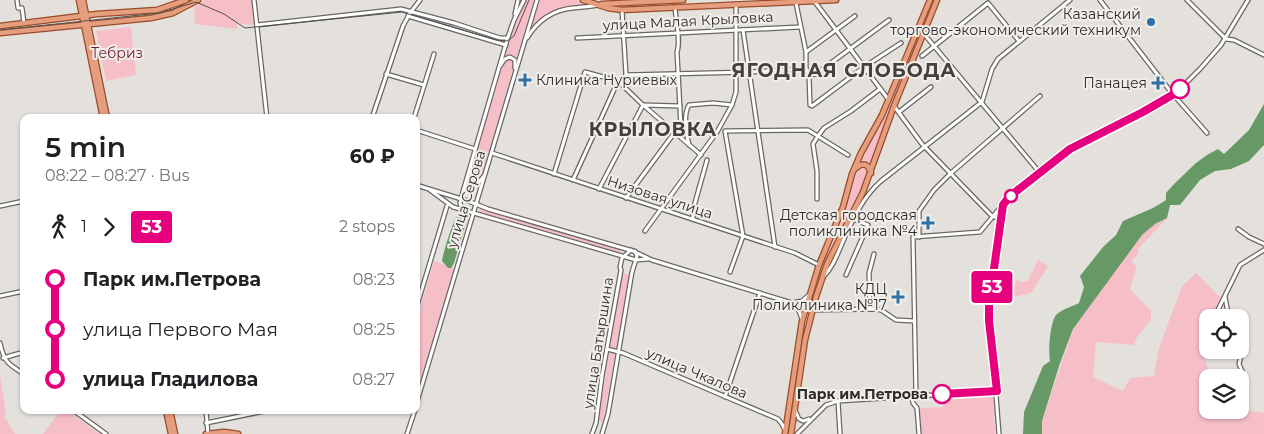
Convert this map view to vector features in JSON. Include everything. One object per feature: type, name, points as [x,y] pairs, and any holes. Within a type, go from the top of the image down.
[{"type":"main road","points":[[79,0],[84,16]]},
{"type":"main road","points":[[83,0],[85,24],[102,114]]},
{"type":"main road","points":[[0,26],[158,10],[186,0]]},
{"type":"main road","points":[[0,33],[167,15],[198,0]]},
{"type":"main road","points":[[583,0],[622,10],[836,0]]},
{"type":"main road","points":[[598,4],[683,0]]},
{"type":"main road","points":[[785,432],[802,321],[819,265],[843,207],[852,174],[888,100],[930,0]]},
{"type":"main road","points":[[791,434],[805,340],[827,264],[871,173],[894,106],[937,0]]},
{"type":"main road","points":[[85,24],[106,114]]},
{"type":"main road","points":[[852,174],[858,166],[863,164],[869,167],[871,173]]},
{"type":"main road","points":[[167,414],[171,434]]},
{"type":"main road","points":[[171,414],[175,434]]},
{"type":"main road","points":[[207,434],[224,432],[238,434]]},
{"type":"street","points":[[17,0],[18,8],[22,8],[24,24]]},
{"type":"street","points":[[254,0],[267,114]]},
{"type":"street","points":[[373,114],[408,16],[420,0]]},
{"type":"street","name":"улица Серова","points":[[462,209],[460,203],[470,165],[514,20],[518,0]]},
{"type":"street","name":"улица Серова","points":[[514,20],[524,0]]},
{"type":"street","name":"улица Серова","points":[[420,392],[537,0]]},
{"type":"street","points":[[822,279],[831,268],[853,219],[872,189],[982,102],[992,69],[998,59],[1070,0]]},
{"type":"street","points":[[1100,0],[1207,133]]},
{"type":"street","points":[[1187,0],[1226,39],[1234,40],[1264,55]]},
{"type":"street","points":[[918,434],[917,408],[913,403],[913,237],[976,233],[982,230],[1009,197],[1070,149],[1174,94],[1200,69],[1226,39],[1248,0]]},
{"type":"street","points":[[815,2],[888,100]]},
{"type":"street","points":[[796,3],[806,52],[806,69],[809,75],[809,100],[812,106],[864,67],[901,43]]},
{"type":"street","points":[[922,56],[988,3],[1019,41]]},
{"type":"street","points":[[524,42],[536,25],[549,15],[562,10],[598,4]]},
{"type":"street","points":[[644,230],[717,132],[732,105],[736,92],[736,6]]},
{"type":"street","points":[[676,8],[677,33],[680,44],[677,52],[681,128]]},
{"type":"street","points":[[257,25],[401,9],[411,10],[500,38],[508,38]]},
{"type":"street","points":[[554,174],[585,72],[618,81],[624,80],[626,76],[622,10]]},
{"type":"street","points":[[408,16],[506,45]]},
{"type":"street","points":[[806,52],[855,16]]},
{"type":"street","points":[[809,75],[816,74],[889,20]]},
{"type":"street","name":"улица Малая Крыловка","points":[[577,38],[800,27]]},
{"type":"street","points":[[743,30],[775,247]]},
{"type":"street","points":[[924,34],[1040,174]]},
{"type":"street","points":[[415,114],[434,54]]},
{"type":"street","points":[[499,68],[505,59],[512,57],[515,61],[515,73]]},
{"type":"street","points":[[626,76],[806,69]]},
{"type":"street","points":[[386,74],[424,85]]},
{"type":"street","points":[[618,81],[700,155]]},
{"type":"street","points":[[573,180],[618,81]]},
{"type":"street","points":[[898,112],[931,87]]},
{"type":"street","points":[[817,199],[817,171],[813,144],[824,128],[880,89]]},
{"type":"street","points":[[920,236],[920,211],[934,190],[1040,96]]},
{"type":"street","points":[[690,146],[686,110],[689,105],[713,103],[732,105]]},
{"type":"street","points":[[643,105],[680,106]]},
{"type":"street","points":[[599,189],[643,105]]},
{"type":"street","points":[[894,106],[925,146],[993,217],[999,219],[1000,223]]},
{"type":"street","points":[[626,198],[675,132],[687,127]]},
{"type":"street","points":[[730,272],[742,236],[724,131],[808,130],[848,155]]},
{"type":"street","points":[[420,131],[475,149]]},
{"type":"street","name":"Низовая улица","points":[[492,153],[775,247],[819,265]]},
{"type":"street","points":[[693,219],[707,160]]},
{"type":"street","points":[[470,165],[471,178],[474,182],[480,181],[487,170]]},
{"type":"street","points":[[420,187],[633,251],[652,260]]},
{"type":"street","points":[[425,188],[453,207],[636,260],[644,258],[652,260],[792,303],[802,301],[810,294]]},
{"type":"street","points":[[0,206],[20,202]]},
{"type":"street","points":[[999,434],[989,304],[1003,205]]},
{"type":"street","name":"улица Серова","points":[[420,296],[447,206]]},
{"type":"street","points":[[846,275],[868,225],[853,219]]},
{"type":"street","points":[[1238,229],[1264,244]]},
{"type":"street","points":[[1219,309],[1240,265],[1264,250]]},
{"type":"street","points":[[624,256],[633,251]]},
{"type":"street","points":[[633,251],[637,255],[636,260]]},
{"type":"street","points":[[870,309],[870,273],[874,254]]},
{"type":"street","name":"улица Батыршина","points":[[592,434],[596,423],[620,267],[624,256]]},
{"type":"street","name":"улица Батыршина","points":[[602,434],[608,414],[632,272],[636,260]]},
{"type":"street","points":[[0,296],[20,292]]},
{"type":"street","points":[[725,397],[760,293]]},
{"type":"street","points":[[1225,297],[1227,309]]},
{"type":"street","points":[[792,303],[799,311],[802,321]]},
{"type":"street","points":[[813,310],[881,310],[896,320],[914,322]]},
{"type":"street","points":[[0,343],[3,358],[8,364],[20,372]]},
{"type":"street","name":"улица Чкалова","points":[[607,349],[619,352],[778,419]]},
{"type":"street","points":[[3,358],[20,353]]},
{"type":"street","points":[[797,434],[826,405],[838,401],[997,391]]},
{"type":"street","points":[[838,401],[840,434]]},
{"type":"street","points":[[795,408],[799,420],[803,421],[812,418]]},
{"type":"street","points":[[78,414],[106,434]]},
{"type":"street","points":[[206,414],[207,434]]},
{"type":"street","points":[[206,423],[250,414]]},
{"type":"street","points":[[407,434],[414,414]]},
{"type":"street","points":[[785,432],[778,419],[784,418],[788,414]]},
{"type":"green space","points":[[204,0],[252,0],[254,23],[253,25],[242,24],[237,21],[237,29],[195,24],[194,8]]},
{"type":"green space","points":[[525,0],[534,0],[516,60],[511,55],[505,56],[518,15]]},
{"type":"green space","points":[[537,0],[577,0],[587,5],[555,11],[542,18],[529,30]]},
{"type":"green space","points":[[932,0],[934,0],[930,14],[887,115],[872,165],[867,161],[861,160],[886,115]]},
{"type":"green space","name":"Тебриз","points":[[131,27],[136,75],[106,81],[96,31]]},
{"type":"green space","points":[[510,58],[513,60],[513,71],[483,171],[479,179],[474,181],[471,177],[472,169],[502,68],[506,60]]},
{"type":"green space","points":[[862,166],[868,170],[867,177],[830,253],[812,302],[820,270],[859,167]]},
{"type":"green space","points":[[480,208],[620,250],[621,253],[619,254],[481,214],[479,212]]},
{"type":"green space","points":[[1167,218],[1137,250],[1139,252],[1131,262],[1137,266],[1130,289],[1151,311],[1151,320],[1137,337],[1134,345],[1096,342],[1093,377],[1123,391],[1130,378],[1154,376],[1159,348],[1182,286],[1196,273],[1221,298],[1215,309],[1199,309],[1199,359],[1205,359],[1208,369],[1199,369],[1199,419],[1249,419],[1249,410],[1264,413],[1264,434],[1042,434],[1042,421],[1073,329],[1142,235],[1155,224]]},
{"type":"green space","points":[[1038,260],[1048,266],[1031,293],[1012,296],[1016,280],[1021,282],[1028,281]]},
{"type":"green space","points":[[434,261],[452,267],[454,271],[420,386],[420,309]]},
{"type":"green space","points":[[622,273],[630,275],[619,349],[609,347]]},
{"type":"green space","points":[[609,353],[615,354],[603,422],[598,421]]},
{"type":"green space","points":[[0,376],[6,413],[4,416],[15,434],[0,434]]},
{"type":"green space","points":[[993,397],[995,434],[921,434],[920,408],[943,407],[943,400]]},
{"type":"green space","points":[[58,414],[72,414],[100,434],[43,434]]},
{"type":"shaded area","points":[[1264,104],[1264,145],[1249,161],[1231,169],[1215,171],[1200,180],[1180,205],[1170,205],[1167,218],[1155,224],[1142,235],[1073,329],[1042,421],[1042,434],[1023,434],[1024,412],[1043,366],[1050,361],[1049,344],[1055,317],[1065,309],[1079,303],[1084,287],[1080,276],[1103,247],[1116,235],[1123,221],[1166,200],[1166,193],[1175,183],[1207,155],[1218,149],[1224,154],[1249,130]]},
{"type":"shaded area","points":[[458,215],[465,219],[466,222],[454,263],[451,268],[448,268],[442,261],[446,244]]},
{"type":"tram line","points":[[0,30],[159,13],[196,2],[224,14],[245,28],[402,12],[496,40],[507,41],[514,36],[529,0]]},
{"type":"bus line","name":"53","points":[[942,394],[997,391],[989,321],[989,304],[1003,205],[1009,197],[1070,149],[1143,112],[1180,89]]},
{"type":"place","name":"Казанский торгово-экономический техникум","points":[[1151,22]]},
{"type":"place","name":"Клиника Нуриевых","points":[[525,80]]},
{"type":"place","name":"Панацея","points":[[1158,83]]},
{"type":"place","name":"Детская городская поликлиника №4","points":[[928,223]]},
{"type":"place","name":"КДЦ Поликлиника №17","points":[[898,297]]},
{"type":"place","name":"Парк им.Петрова","points":[[942,394]]},
{"type":"district","name":"ЯГОДНАЯ СЛОБОДА","points":[[844,70]]},
{"type":"district","name":"КРЫЛОВКА","points":[[653,129]]}]
